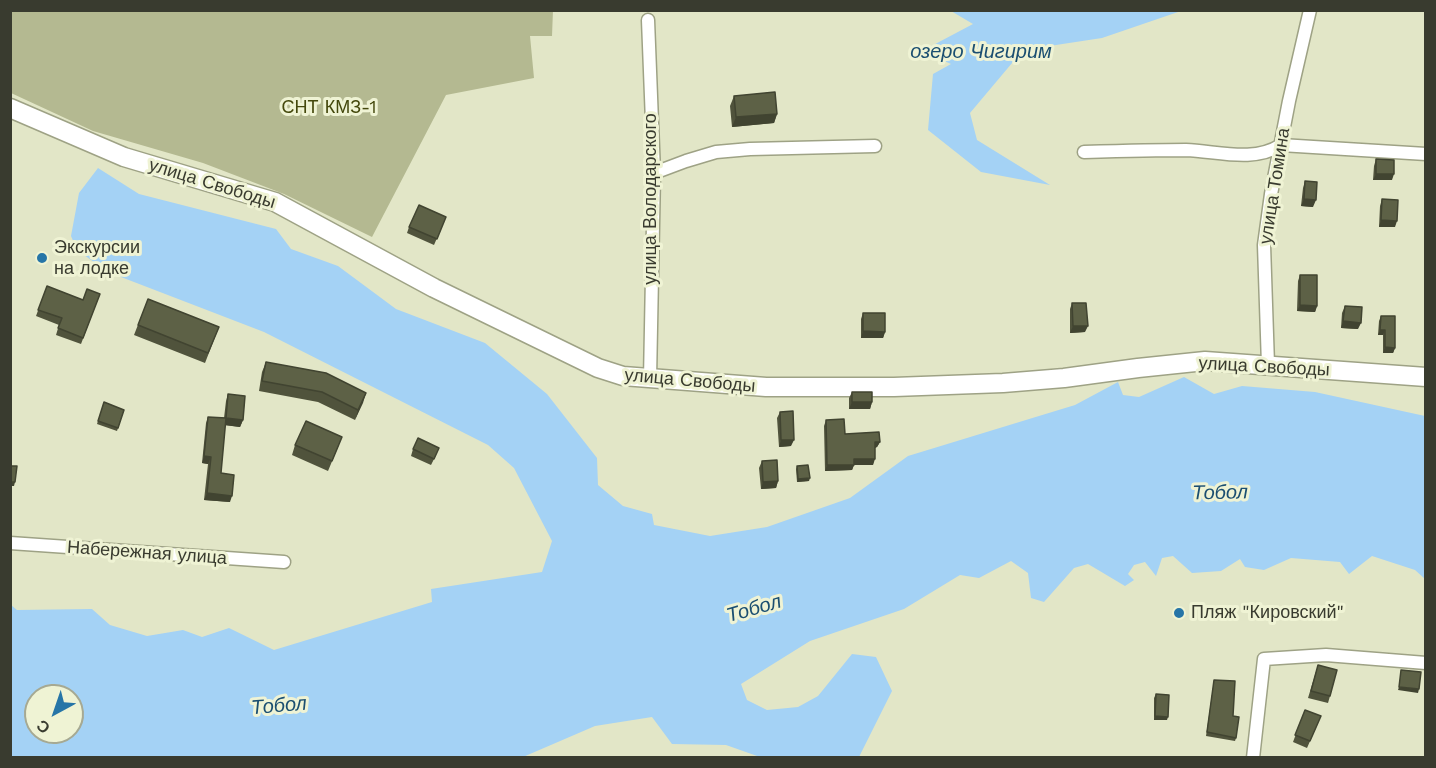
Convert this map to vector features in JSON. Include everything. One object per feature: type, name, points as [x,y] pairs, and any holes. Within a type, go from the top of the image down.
[{"type":"street","name":"улица Томина","points":[[1268,365],[1264,245],[1271,194],[1289,101],[1310,10]]},
{"type":"street","name":"улица Володарского","points":[[648,20],[654,173],[650,379]]},
{"type":"street","name":"улица Свободы","points":[[10,108],[124,157],[275,202],[434,288],[598,368],[623,376],[766,387],[894,387],[1064,378],[1205,361],[1425,377]]},
{"type":"street","points":[[1084,152],[1189,150],[1245,155],[1275,149],[1281,145],[1425,154]]},
{"type":"street","points":[[654,173],[686,160],[716,152],[875,146]]},
{"type":"street","name":"Набережная улица","points":[[10,543],[284,562]]},
{"type":"street","points":[[1253,758],[1264,659],[1326,655],[1425,663]]},
{"type":"green space","name":"СНТ КМЗ-1","points":[[11,10],[553,10],[552,36],[530,36],[534,78],[446,95],[372,237],[284,194],[203,163],[93,131],[11,93]]},
{"type":"water","name":"озеро Чигирим","points":[[951,11],[1181,11],[1102,38],[1023,50],[970,113],[977,140],[1050,185],[981,172],[928,130],[933,74],[951,64],[922,51],[973,24]]},
{"type":"water","name":"Тобол","points":[[98,168],[139,194],[276,229],[291,249],[338,266],[396,309],[485,343],[547,394],[597,458],[598,485],[623,506],[652,514],[654,525],[710,536],[767,527],[850,498],[908,456],[1075,405],[1118,382],[1123,395],[1139,397],[1184,377],[1214,394],[1242,386],[1315,392],[1425,416],[1425,579],[1415,570],[1372,556],[1349,574],[1340,562],[1291,558],[1264,570],[1245,567],[1240,559],[1221,571],[1192,573],[1173,556],[1162,558],[1156,576],[1145,562],[1134,565],[1128,574],[1134,580],[1125,586],[1088,564],[1074,568],[1044,602],[1031,598],[1028,573],[1011,561],[979,578],[960,575],[904,609],[810,641],[741,684],[747,700],[767,710],[798,707],[818,696],[852,654],[876,657],[892,691],[859,757],[760,757],[726,745],[672,744],[652,717],[595,726],[523,757],[11,757],[11,605],[17,610],[92,609],[110,625],[147,636],[183,630],[202,637],[229,628],[274,650],[432,602],[431,589],[542,572],[552,541],[514,468],[488,445],[264,332],[108,272],[77,250],[71,236],[79,193]]},
{"type":"building","points":[[775,92],[777,114],[736,117],[734,96]]},
{"type":"building","points":[[1376,159],[1394,160],[1394,174],[1376,174]]},
{"type":"building","points":[[1305,181],[1317,182],[1316,200],[1304,199]]},
{"type":"building","points":[[1382,199],[1398,200],[1397,221],[1381,220]]},
{"type":"building","points":[[419,205],[446,217],[437,239],[409,227]]},
{"type":"building","points":[[1300,275],[1317,275],[1317,306],[1300,305]]},
{"type":"building","points":[[47,286],[83,300],[87,289],[100,294],[83,338],[58,328],[62,318],[38,310]]},
{"type":"building","points":[[148,299],[219,327],[208,353],[138,325]]},
{"type":"building","points":[[1072,303],[1086,303],[1088,326],[1073,326]]},
{"type":"building","points":[[1345,306],[1362,307],[1361,323],[1343,321]]},
{"type":"building","points":[[863,313],[885,313],[885,332],[863,331]]},
{"type":"building","points":[[1381,316],[1395,316],[1395,348],[1385,347],[1385,330],[1380,330]]},
{"type":"building","points":[[266,362],[326,373],[366,393],[358,410],[322,392],[262,381]]},
{"type":"building","points":[[852,392],[872,392],[872,402],[852,402]]},
{"type":"building","points":[[228,394],[245,396],[243,420],[226,418]]},
{"type":"building","points":[[104,402],[124,410],[118,428],[98,421]]},
{"type":"building","points":[[793,411],[794,440],[781,440],[780,412]]},
{"type":"building","points":[[208,417],[226,418],[221,473],[234,475],[232,496],[207,493],[211,457],[204,456]]},
{"type":"building","points":[[844,419],[845,434],[879,432],[880,442],[875,442],[875,459],[854,459],[854,465],[827,465],[826,420]]},
{"type":"building","points":[[306,421],[342,437],[332,461],[295,445]]},
{"type":"building","points":[[418,438],[439,448],[434,459],[413,449]]},
{"type":"building","points":[[777,460],[778,481],[763,482],[762,461]]},
{"type":"building","points":[[808,465],[810,478],[798,479],[797,466]]},
{"type":"building","points":[[10,466],[17,466],[15,482],[10,482]]},
{"type":"building","points":[[1318,665],[1337,670],[1330,696],[1311,691]]},
{"type":"building","points":[[1401,670],[1421,672],[1419,689],[1399,687]]},
{"type":"building","points":[[1214,680],[1235,681],[1233,716],[1239,717],[1236,738],[1207,732]]},
{"type":"building","points":[[1156,694],[1169,695],[1168,717],[1155,716]]},
{"type":"building","points":[[1305,710],[1321,716],[1310,741],[1295,735]]},
{"type":"place","name":"Экскурсии на лодке","points":[[42,258]]},
{"type":"place","name":"Пляж \"Кировский\"","points":[[1179,613]]}]
